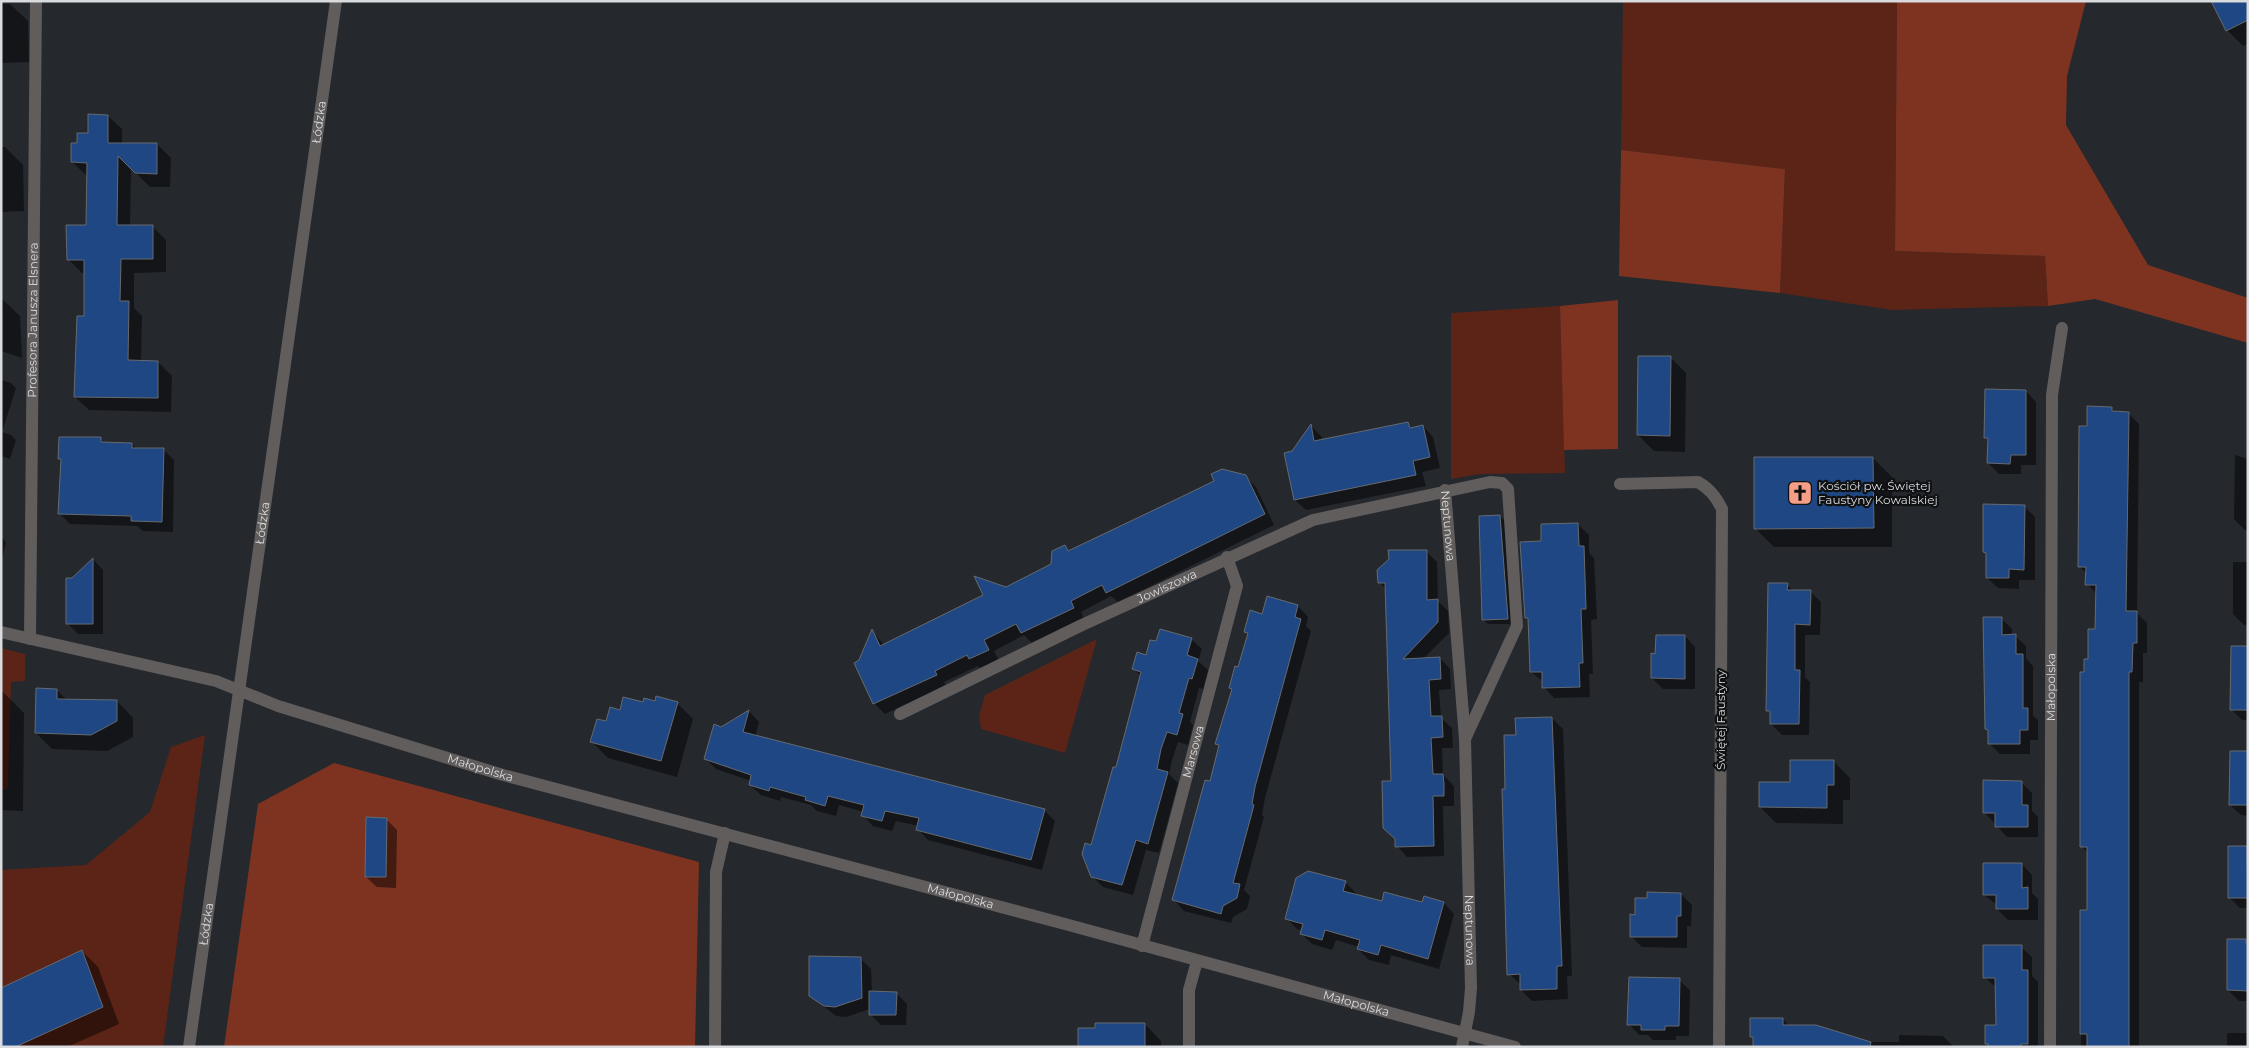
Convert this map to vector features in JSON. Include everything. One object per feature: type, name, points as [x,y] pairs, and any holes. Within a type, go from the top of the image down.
[{"type":"street","name":"Profesora Janusza Elsnera","points":[[30,639],[36,1]]},
{"type":"street","name":"Łódzka","points":[[189,1047],[336,1]]},
{"type":"street","name":"Małopolska","points":[[2050,1047],[2052,395],[2062,328]]},
{"type":"street","name":"Neptunowa","points":[[1462,1047],[1466,1032],[1471,988],[1465,739],[1446,490],[1490,482],[1502,483],[1508,489],[1517,626],[1465,739]]},
{"type":"street","name":"Świętej Faustyny","points":[[1620,484],[1698,482],[1708,487],[1722,509],[1719,1047]]},
{"type":"street","name":"Jowiszowa","points":[[900,714],[1227,557],[1313,520],[1446,490]]},
{"type":"street","name":"Marsowa","points":[[1142,946],[1237,586],[1227,557]]},
{"type":"street","name":"Małopolska","points":[[1,632],[216,681],[278,706],[502,775],[725,833],[1466,1032],[1515,1047]]},
{"type":"street","points":[[714,1047],[716,872],[725,833]]},
{"type":"street","points":[[1189,1047],[1189,990],[1197,961]]},
{"type":"shaded area","points":[[1623,1],[1897,1],[1895,251],[2045,256],[2048,306],[1892,310],[1780,293],[1785,169],[1621,150]]},
{"type":"shaded area","points":[[1897,1],[2086,1],[2067,76],[2066,125],[2148,265],[2248,298],[2248,343],[2095,299],[2048,306],[2045,256],[1895,251]]},
{"type":"shaded area","points":[[1621,150],[1785,169],[1780,293],[1619,276]]},
{"type":"shaded area","points":[[1618,300],[1618,449],[1564,450],[1560,306]]},
{"type":"shaded area","points":[[1560,306],[1565,473],[1480,474],[1451,479],[1451,313]]},
{"type":"shaded area","points":[[1097,639],[1065,753],[981,729],[979,716],[985,695]]},
{"type":"shaded area","points":[[1,648],[25,654],[25,681],[11,682],[8,788],[1,791]]},
{"type":"shaded area","points":[[205,735],[163,1047],[1,1047],[1,870],[86,865],[150,812],[171,747]]},
{"type":"shaded area","points":[[334,763],[699,862],[695,1047],[224,1047],[258,804]]},
{"type":"building","points":[[2211,1],[2248,1],[2248,20],[2226,31]]},
{"type":"building","points":[[88,114],[108,115],[108,143],[157,143],[157,174],[135,173],[118,156],[117,225],[153,225],[153,259],[121,259],[120,301],[129,301],[128,360],[158,361],[158,398],[74,397],[77,316],[84,316],[84,260],[67,260],[66,225],[86,225],[87,163],[71,162],[71,143],[77,143],[77,133],[88,133]]},
{"type":"building","points":[[1638,356],[1671,356],[1670,436],[1637,435]]},
{"type":"building","points":[[1985,389],[2026,390],[2026,455],[2011,455],[2010,464],[1987,463],[1988,438],[1984,438]]},
{"type":"building","points":[[2087,406],[2112,407],[2112,411],[2129,412],[2126,611],[2137,611],[2137,643],[2133,643],[2132,672],[2129,672],[2129,1047],[2087,1047],[2087,1034],[2080,1034],[2080,910],[2087,910],[2087,847],[2080,847],[2080,672],[2084,672],[2084,659],[2088,659],[2088,629],[2095,629],[2096,585],[2085,585],[2086,567],[2078,567],[2079,426],[2087,426]]},
{"type":"building","points":[[1408,422],[1410,428],[1423,425],[1430,457],[1413,461],[1416,475],[1294,500],[1284,453],[1292,451],[1311,424],[1314,441]]},
{"type":"building","points":[[59,437],[101,437],[101,442],[132,443],[132,448],[164,448],[162,522],[131,521],[131,516],[58,514],[61,459],[58,459]]},
{"type":"building","name":"Kościół pw. Świętej Faustyny Kowalskiej","points":[[1754,457],[1873,457],[1874,528],[1754,529]]},
{"type":"building","points":[[1222,469],[1246,475],[1265,514],[1106,593],[1102,585],[1071,601],[1074,608],[1021,633],[1016,624],[984,640],[989,650],[969,659],[967,655],[935,671],[937,675],[873,704],[854,663],[859,660],[872,629],[880,646],[983,595],[974,576],[1006,587],[1051,564],[1052,551],[1065,545],[1068,551],[1177,499],[1214,481],[1211,474]]},
{"type":"building","points":[[1983,504],[2025,505],[2024,570],[2009,569],[2009,578],[1986,578],[1986,553],[1983,552]]},
{"type":"building","points":[[1500,515],[1508,619],[1482,620],[1479,516]]},
{"type":"building","points":[[1578,523],[1579,546],[1584,546],[1586,609],[1581,609],[1583,663],[1579,663],[1580,687],[1542,688],[1542,672],[1530,672],[1528,618],[1525,618],[1520,542],[1541,541],[1541,524]]},
{"type":"building","points":[[1388,550],[1427,550],[1427,600],[1438,599],[1438,622],[1403,659],[1440,657],[1441,679],[1429,680],[1431,716],[1442,716],[1443,737],[1431,738],[1433,774],[1443,774],[1444,784],[1444,796],[1433,796],[1434,846],[1395,847],[1395,839],[1383,828],[1382,781],[1391,781],[1385,583],[1378,583],[1377,570],[1389,559]]},
{"type":"building","points":[[93,558],[93,624],[66,624],[66,578],[72,578]]},
{"type":"building","points":[[1768,583],[1788,583],[1787,590],[1811,590],[1810,625],[1795,624],[1795,670],[1800,670],[1799,724],[1770,724],[1770,711],[1766,711]]},
{"type":"building","points":[[1267,596],[1298,605],[1295,617],[1301,619],[1255,787],[1252,804],[1254,805],[1233,883],[1240,884],[1237,898],[1223,906],[1221,914],[1172,900],[1205,780],[1210,781],[1219,745],[1215,744],[1232,689],[1229,688],[1235,666],[1238,667],[1248,633],[1244,632],[1250,610],[1262,614]]},
{"type":"building","points":[[1983,617],[2002,617],[2002,635],[2016,634],[2016,654],[2023,654],[2023,708],[2028,708],[2028,730],[2020,730],[2020,744],[1988,744],[1988,730],[1985,729]]},
{"type":"building","points":[[1160,629],[1192,638],[1187,655],[1198,659],[1192,679],[1189,678],[1179,713],[1183,714],[1177,735],[1167,732],[1161,749],[1157,769],[1168,772],[1148,844],[1136,840],[1122,885],[1091,877],[1082,854],[1085,843],[1091,845],[1113,767],[1116,767],[1141,672],[1132,669],[1137,652],[1146,655],[1150,640],[1156,641]]},
{"type":"building","points":[[1656,635],[1685,635],[1685,679],[1651,678],[1651,653],[1655,654]]},
{"type":"building","points":[[2231,646],[2248,646],[2248,710],[2230,710]]},
{"type":"building","points":[[36,688],[57,689],[57,699],[117,700],[117,721],[91,735],[35,733]]},
{"type":"building","points":[[656,696],[678,702],[661,761],[590,742],[597,719],[606,721],[610,707],[620,710],[623,697],[643,702],[644,698],[655,701]]},
{"type":"building","points":[[749,710],[743,732],[1045,809],[1031,860],[916,830],[919,818],[885,811],[882,821],[861,816],[864,805],[828,796],[825,806],[805,800],[806,797],[770,787],[769,791],[749,785],[751,775],[704,759],[714,724],[721,727]]},
{"type":"building","points":[[1552,717],[1562,966],[1557,966],[1557,989],[1520,990],[1520,974],[1507,975],[1502,789],[1505,789],[1504,735],[1516,735],[1515,718]]},
{"type":"building","points":[[2230,751],[2248,751],[2248,805],[2229,805]]},
{"type":"building","points":[[1790,760],[1834,760],[1834,785],[1827,785],[1827,808],[1759,807],[1759,782],[1790,782]]},
{"type":"building","points":[[1983,780],[2022,781],[2022,805],[2028,805],[2028,827],[1995,827],[1995,813],[1983,813]]},
{"type":"building","points":[[366,817],[387,818],[386,877],[365,877]]},
{"type":"building","points":[[2228,846],[2247,846],[2248,898],[2228,898]]},
{"type":"building","points":[[1983,863],[2022,863],[2022,888],[2028,887],[2028,909],[1996,909],[1996,895],[1983,895]]},
{"type":"building","points":[[1308,871],[1346,881],[1343,891],[1382,901],[1384,892],[1422,902],[1424,896],[1444,902],[1428,959],[1381,945],[1378,955],[1357,949],[1360,940],[1325,930],[1322,940],[1300,934],[1303,924],[1285,919],[1296,878]]},
{"type":"building","points":[[1647,892],[1681,893],[1681,916],[1677,916],[1677,937],[1630,937],[1630,914],[1635,915],[1635,898],[1647,898]]},
{"type":"building","points":[[2227,939],[2246,939],[2246,943],[2248,943],[2248,991],[2227,990]]},
{"type":"building","points":[[1983,945],[2022,945],[2022,970],[2028,970],[2028,1044],[2021,1044],[2021,1047],[1988,1047],[1988,1044],[1985,1044],[1985,1025],[1996,1025],[1995,978],[1983,978]]},
{"type":"building","points":[[82,950],[103,1007],[15,1047],[1,1047],[1,988]]},
{"type":"building","points":[[809,956],[861,957],[862,998],[835,1007],[824,1006],[809,996]]},
{"type":"building","points":[[1629,977],[1680,978],[1679,1026],[1665,1026],[1665,1030],[1641,1030],[1641,1025],[1627,1025]]},
{"type":"building","points":[[869,991],[897,992],[896,1015],[869,1015]]},
{"type":"building","points":[[1750,1018],[1783,1018],[1783,1025],[1816,1025],[1871,1042],[1870,1047],[1753,1047],[1753,1037],[1750,1037]]},
{"type":"building","points":[[1095,1023],[1145,1023],[1145,1047],[1078,1047],[1078,1028],[1095,1028]]},
{"type":"place","name":"Kościół pw. Świętej Faustyny Kowalskiej","points":[[1800,493]]}]
